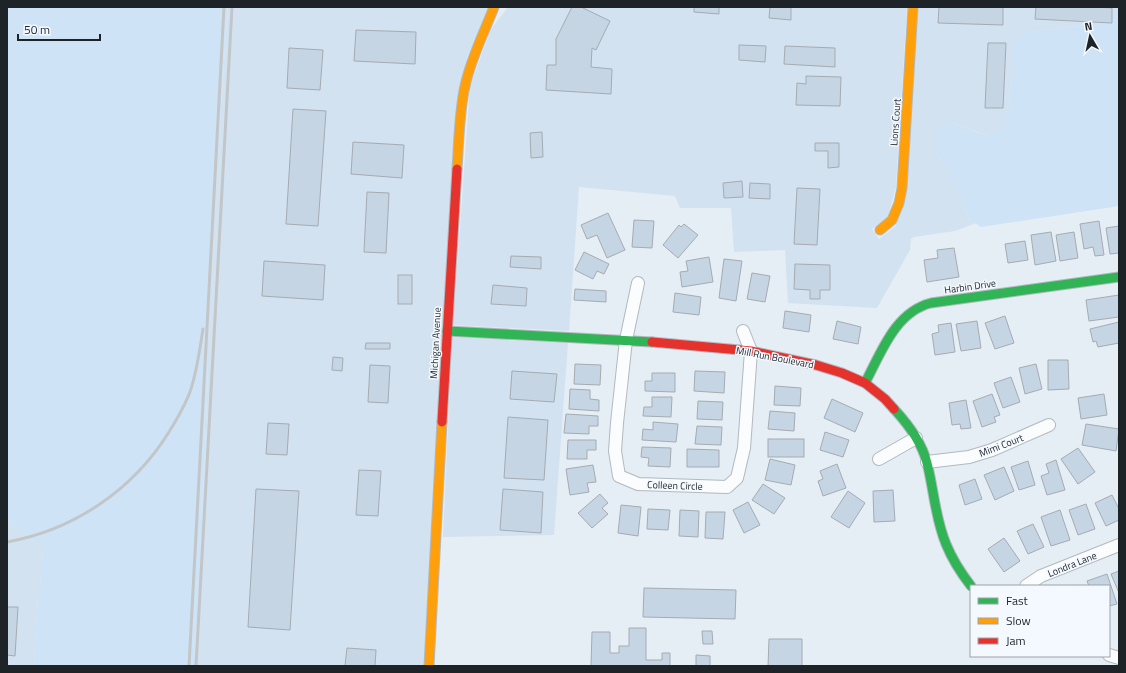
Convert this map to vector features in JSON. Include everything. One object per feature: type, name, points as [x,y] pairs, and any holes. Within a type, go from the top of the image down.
[{"type":"street","name":"Michigan Avenue","points":[[429,666],[447,331],[461,109],[465,85],[472,61],[494,7]]},
{"type":"street","name":"Michigan Avenue","points":[[486,25],[500,7]]},
{"type":"street","name":"Lions Court","points":[[880,230],[892,220],[899,203],[902,188],[913,7]]},
{"type":"street","name":"Harbin Drive","points":[[865,383],[898,324],[908,313],[920,306],[931,303],[1119,276]]},
{"type":"street","points":[[626,340],[638,283]]},
{"type":"street","name":"Mill Run Boulevard","points":[[447,331],[626,340],[750,351],[816,364],[865,383],[885,399],[905,420],[916,438],[927,462],[938,519],[946,544],[958,568],[970,585]]},
{"type":"street","points":[[743,331],[750,351]]},
{"type":"street","name":"Colleen Circle","points":[[626,340],[615,451],[619,476],[638,484],[727,487],[737,478],[744,448],[750,351]]},
{"type":"street","name":"Mimi Court","points":[[927,462],[969,457],[992,450],[1049,425]]},
{"type":"street","points":[[879,458],[916,438]]},
{"type":"street","name":"Londra Lane","points":[[1028,585],[1041,576],[1119,545]]},
{"type":"shaded area","points":[[7,7],[228,7],[204,343],[208,370],[197,666],[34,666],[38,594],[40,589],[43,547],[7,521]]},
{"type":"shaded area","points":[[228,7],[488,7],[467,58],[424,666],[197,666],[208,371],[204,343]]},
{"type":"shaded area","points":[[508,7],[907,7],[896,187],[888,216],[872,229],[879,239],[896,226],[918,7],[1112,7],[1112,15],[1080,26],[1028,32],[1013,39],[1013,69],[1009,102],[1002,129],[986,135],[948,121],[935,149],[953,183],[969,219],[976,223],[955,231],[914,237],[911,239],[910,250],[877,308],[788,303],[785,250],[734,252],[731,208],[680,208],[675,196],[579,187],[569,331],[453,325],[470,86],[491,29]]},
{"type":"shaded area","points":[[1112,7],[1119,7],[1119,206],[981,227],[969,219],[953,183],[935,149],[937,130],[948,121],[985,135],[1002,129],[1009,102],[1013,69],[1013,39],[1028,32],[1080,26],[1112,15]]},
{"type":"shaded area","points":[[452,337],[568,343],[554,535],[443,537]]},
{"type":"shaded area","points":[[7,521],[43,547],[40,589],[38,594],[34,666],[7,666]]},
{"type":"building","points":[[572,7],[581,7],[610,21],[596,50],[592,48],[591,67],[612,69],[611,94],[546,90],[547,65],[556,65],[556,39]]},
{"type":"building","points":[[694,7],[719,7],[719,14],[694,12]]},
{"type":"building","points":[[770,7],[791,7],[791,20],[769,18]]},
{"type":"building","points":[[939,7],[1003,7],[1003,25],[938,23]]},
{"type":"building","points":[[1036,7],[1112,8],[1112,23],[1035,19]]},
{"type":"building","points":[[356,30],[416,32],[415,64],[354,61]]},
{"type":"building","points":[[988,43],[1006,43],[1003,108],[985,108]]},
{"type":"building","points":[[739,45],[766,46],[765,62],[739,60]]},
{"type":"building","points":[[785,46],[835,48],[835,67],[784,64]]},
{"type":"building","points":[[289,48],[323,50],[320,90],[287,88]]},
{"type":"building","points":[[806,76],[841,77],[840,106],[796,105],[797,83],[806,84]]},
{"type":"building","points":[[293,109],[326,111],[318,226],[286,224]]},
{"type":"building","points":[[542,132],[543,157],[531,158],[530,133]]},
{"type":"building","points":[[353,142],[404,145],[402,178],[351,174]]},
{"type":"building","points":[[815,143],[839,143],[839,167],[828,168],[828,151],[815,151]]},
{"type":"building","points":[[742,181],[743,197],[724,198],[723,183]]},
{"type":"building","points":[[750,183],[770,184],[770,199],[749,198]]},
{"type":"building","points":[[797,188],[820,189],[817,245],[794,244]]},
{"type":"building","points":[[367,192],[389,193],[386,253],[364,252]]},
{"type":"building","points":[[608,213],[625,250],[607,258],[597,235],[587,239],[581,225]]},
{"type":"building","points":[[634,220],[654,221],[652,248],[632,247]]},
{"type":"building","points":[[1099,221],[1104,255],[1095,256],[1093,247],[1084,249],[1080,224]]},
{"type":"building","points":[[684,224],[698,235],[678,258],[663,245],[679,225],[681,227]]},
{"type":"building","points":[[1119,226],[1119,253],[1110,254],[1106,228]]},
{"type":"building","points":[[1051,232],[1056,261],[1035,265],[1031,235]]},
{"type":"building","points":[[1074,232],[1078,258],[1060,261],[1056,235]]},
{"type":"building","points":[[1025,241],[1028,260],[1008,263],[1005,244]]},
{"type":"building","points":[[954,248],[959,277],[927,282],[924,260],[938,258],[937,250]]},
{"type":"building","points":[[584,252],[609,264],[604,274],[597,271],[593,279],[575,270]]},
{"type":"building","points":[[511,256],[541,257],[541,269],[510,267]]},
{"type":"building","points":[[709,257],[713,282],[682,287],[680,272],[688,271],[686,261]]},
{"type":"building","points":[[724,259],[742,261],[736,301],[719,298]]},
{"type":"building","points":[[264,261],[325,265],[323,300],[262,296]]},
{"type":"building","points":[[795,264],[830,265],[830,290],[820,290],[820,299],[810,299],[810,290],[794,289]]},
{"type":"building","points":[[752,273],[770,276],[765,302],[747,299]]},
{"type":"building","points":[[398,275],[412,275],[412,304],[398,304]]},
{"type":"building","points":[[493,285],[527,288],[526,306],[491,304]]},
{"type":"building","points":[[575,289],[606,291],[606,302],[574,300]]},
{"type":"building","points":[[675,293],[701,297],[699,315],[673,312]]},
{"type":"building","points":[[1119,295],[1119,317],[1089,321],[1086,300]]},
{"type":"building","points":[[785,311],[811,315],[809,332],[783,328]]},
{"type":"building","points":[[1005,316],[1014,343],[995,349],[985,323]]},
{"type":"building","points":[[837,321],[861,327],[858,344],[833,339]]},
{"type":"building","points":[[977,321],[981,348],[961,351],[956,324]]},
{"type":"building","points":[[1119,322],[1119,343],[1098,347],[1096,341],[1093,342],[1090,329]]},
{"type":"building","points":[[951,323],[955,352],[935,355],[932,334],[939,332],[938,325]]},
{"type":"building","points":[[366,343],[390,343],[390,349],[365,349]]},
{"type":"building","points":[[333,357],[343,358],[342,371],[332,370]]},
{"type":"building","points":[[1048,360],[1068,360],[1069,389],[1048,390]]},
{"type":"building","points":[[575,364],[601,365],[600,385],[574,384]]},
{"type":"building","points":[[1036,364],[1042,389],[1025,394],[1019,368]]},
{"type":"building","points":[[370,365],[390,366],[388,403],[368,402]]},
{"type":"building","points":[[512,371],[557,374],[554,402],[510,399]]},
{"type":"building","points":[[695,371],[725,372],[724,393],[694,391]]},
{"type":"building","points":[[652,373],[675,373],[675,392],[645,391],[645,381],[652,381]]},
{"type":"building","points":[[1011,377],[1020,402],[1003,408],[994,383]]},
{"type":"building","points":[[775,386],[801,388],[800,406],[774,405]]},
{"type":"building","points":[[570,389],[590,390],[590,399],[599,400],[599,411],[569,409]]},
{"type":"building","points":[[992,394],[1000,415],[994,417],[996,422],[982,427],[973,401]]},
{"type":"building","points":[[1104,394],[1107,415],[1081,419],[1078,398]]},
{"type":"building","points":[[652,397],[672,397],[671,417],[643,416],[644,407],[652,407]]},
{"type":"building","points":[[832,399],[863,413],[855,432],[824,418]]},
{"type":"building","points":[[966,400],[971,428],[961,429],[960,424],[952,425],[949,403]]},
{"type":"building","points":[[698,401],[723,402],[722,420],[697,419]]},
{"type":"building","points":[[770,411],[795,413],[794,431],[768,429]]},
{"type":"building","points":[[566,414],[598,416],[598,426],[589,426],[589,434],[564,433]]},
{"type":"building","points":[[508,417],[548,420],[544,480],[504,478]]},
{"type":"building","points":[[653,422],[678,424],[676,442],[642,440],[643,429],[653,430]]},
{"type":"building","points":[[268,423],[289,424],[287,455],[266,454]]},
{"type":"building","points":[[1086,424],[1119,429],[1116,451],[1082,445]]},
{"type":"building","points":[[697,426],[722,427],[721,445],[695,444]]},
{"type":"building","points":[[825,432],[849,440],[843,457],[820,450]]},
{"type":"building","points":[[768,439],[804,439],[804,457],[768,457]]},
{"type":"building","points":[[568,440],[596,440],[596,450],[587,450],[587,459],[567,459]]},
{"type":"building","points":[[642,447],[671,448],[670,467],[648,466],[649,458],[641,457]]},
{"type":"building","points":[[1078,448],[1095,472],[1078,484],[1061,459]]},
{"type":"building","points":[[687,449],[719,450],[719,467],[687,467]]},
{"type":"building","points":[[770,459],[795,465],[791,485],[765,480]]},
{"type":"building","points":[[1056,460],[1065,490],[1047,495],[1041,476],[1049,473],[1046,464]]},
{"type":"building","points":[[1028,461],[1035,485],[1019,490],[1011,467]]},
{"type":"building","points":[[837,464],[846,488],[823,496],[818,481],[823,479],[820,471]]},
{"type":"building","points":[[593,465],[596,482],[587,483],[589,492],[570,495],[566,469]]},
{"type":"building","points":[[1004,467],[1014,491],[995,500],[984,475]]},
{"type":"building","points":[[359,470],[381,471],[378,516],[356,515]]},
{"type":"building","points":[[975,479],[982,499],[965,505],[959,485]]},
{"type":"building","points":[[763,484],[785,498],[774,514],[752,500]]},
{"type":"building","points":[[256,489],[299,491],[290,630],[248,627]]},
{"type":"building","points":[[503,489],[543,492],[541,533],[500,530]]},
{"type":"building","points":[[893,490],[895,521],[874,522],[873,491]]},
{"type":"building","points":[[848,491],[865,503],[849,528],[831,517]]},
{"type":"building","points":[[600,494],[608,503],[602,508],[608,514],[592,528],[578,513]]},
{"type":"building","points":[[1112,495],[1119,509],[1119,520],[1106,526],[1095,503]]},
{"type":"building","points":[[748,502],[760,525],[744,533],[733,510]]},
{"type":"building","points":[[1086,504],[1095,529],[1078,535],[1069,510]]},
{"type":"building","points":[[621,505],[641,507],[638,536],[618,533]]},
{"type":"building","points":[[648,509],[670,510],[668,530],[647,529]]},
{"type":"building","points":[[680,510],[699,511],[698,537],[679,536]]},
{"type":"building","points":[[1060,510],[1070,540],[1051,546],[1041,517]]},
{"type":"building","points":[[706,512],[725,512],[723,539],[705,538]]},
{"type":"building","points":[[1033,524],[1044,547],[1028,554],[1017,531]]},
{"type":"building","points":[[1004,538],[1020,561],[1004,572],[988,549]]},
{"type":"building","points":[[1119,571],[1119,593],[1111,574]]},
{"type":"building","points":[[1107,574],[1117,604],[1110,606],[1110,585],[1089,585],[1087,581]]},
{"type":"building","points":[[644,588],[736,590],[735,619],[643,617]]},
{"type":"building","points":[[7,607],[18,607],[15,656],[7,655]]},
{"type":"building","points":[[629,628],[646,628],[646,660],[662,660],[662,653],[670,653],[670,666],[591,666],[592,632],[610,632],[610,653],[619,653],[619,646],[629,646]]},
{"type":"building","points":[[702,631],[712,631],[713,644],[703,644]]},
{"type":"building","points":[[769,639],[802,639],[802,666],[768,666]]},
{"type":"building","points":[[347,648],[376,650],[375,666],[345,666]]},
{"type":"building","points":[[696,655],[710,656],[710,666],[696,666]]},
{"type":"railway","points":[[189,666],[224,7]]},
{"type":"railway","points":[[196,666],[232,7]]},
{"type":"railway","points":[[7,542],[56,528],[78,517],[100,504],[120,489],[138,472],[169,432],[187,400],[195,374],[203,329]]},
{"type":"traffic: fast","points":[[865,383],[890,335],[908,315],[918,308],[931,303],[1119,277]]},
{"type":"traffic: fast","points":[[447,331],[652,342]]},
{"type":"traffic: fast","points":[[894,409],[909,427],[922,448],[927,463],[942,534],[948,550],[970,585]]},
{"type":"traffic: slow","points":[[457,169],[460,117],[465,86],[474,56],[494,7]]},
{"type":"traffic: slow","points":[[880,230],[892,220],[899,203],[902,188],[913,7]]},
{"type":"traffic: slow","points":[[429,666],[442,422]]},
{"type":"traffic: jam","points":[[442,422],[457,169]]},
{"type":"traffic: jam","points":[[652,342],[751,351],[816,365],[842,373],[865,383],[885,399],[894,409]]}]
